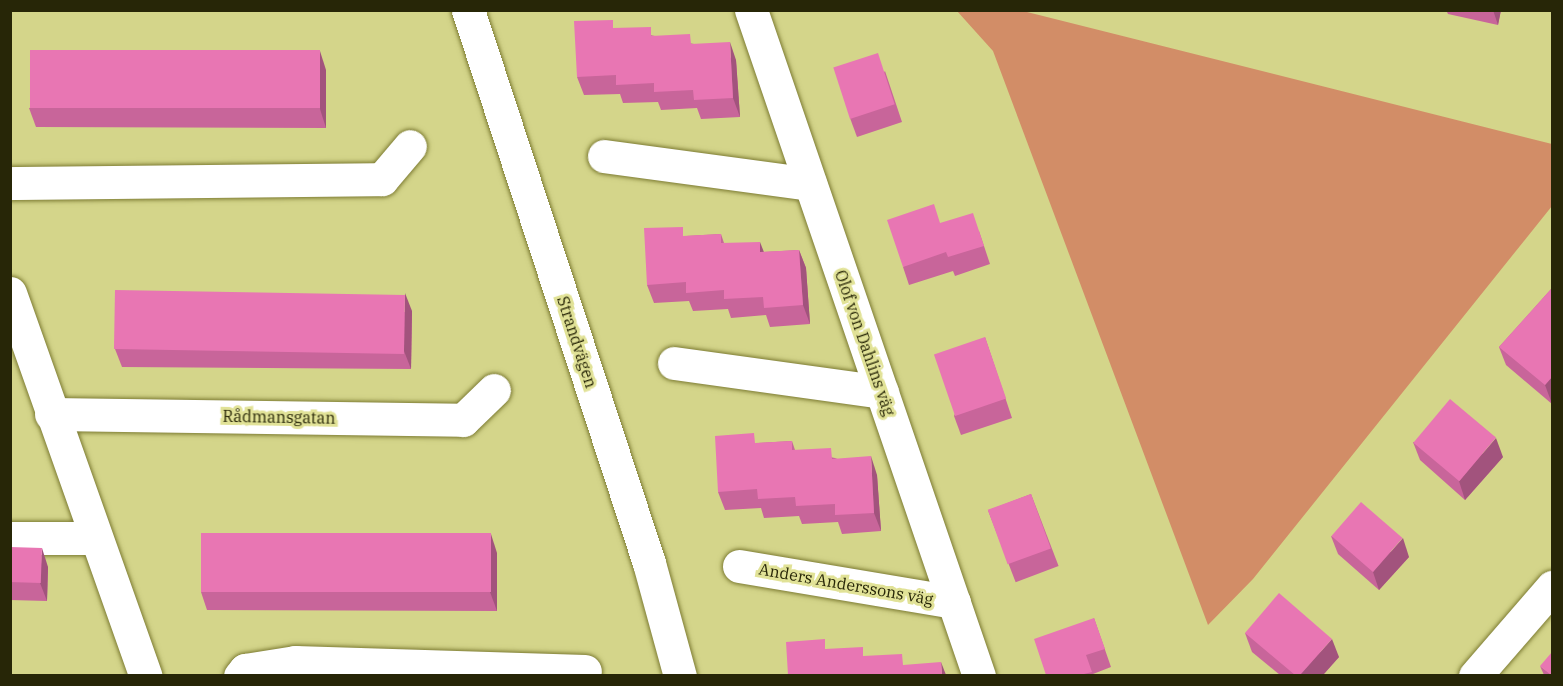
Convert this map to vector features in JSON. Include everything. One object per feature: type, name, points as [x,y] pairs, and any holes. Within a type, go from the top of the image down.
[{"type":"street","name":"Strandvägen","points":[[468,10],[649,563],[680,675]]},
{"type":"street","name":"Olof von Dahlins väg","points":[[751,10],[979,675]]},
{"type":"street","points":[[10,183],[382,179],[410,146]]},
{"type":"street","points":[[604,156],[810,184]]},
{"type":"street","points":[[10,293],[51,414],[146,675]]},
{"type":"street","points":[[674,363],[882,392]]},
{"type":"street","name":"Rådmansgatan","points":[[51,414],[463,420],[494,390]]},
{"type":"street","points":[[10,538],[96,538]]},
{"type":"street","name":"Anders Anderssons väg","points":[[739,566],[954,602]]},
{"type":"street","points":[[1475,675],[1552,587]]},
{"type":"street","points":[[240,675],[245,670],[294,662],[585,671]]},
{"type":"shaded area","points":[[957,11],[1023,11],[1552,144],[1552,206],[1253,579],[1208,625],[993,51]]},
{"type":"building","points":[[613,20],[613,28],[651,27],[651,36],[690,34],[691,44],[730,42],[733,98],[694,100],[693,90],[654,92],[654,83],[616,85],[616,75],[577,77],[574,21]]},
{"type":"building","points":[[30,50],[320,50],[320,108],[30,108]]},
{"type":"building","points":[[878,53],[895,104],[850,119],[833,68]]},
{"type":"building","points":[[934,204],[940,223],[973,213],[984,246],[948,257],[946,252],[903,267],[887,220]]},
{"type":"building","points":[[683,227],[683,236],[721,234],[721,243],[760,242],[760,252],[799,250],[803,305],[764,308],[763,297],[724,299],[724,290],[686,293],[686,282],[647,285],[644,228]]},
{"type":"building","points":[[1552,288],[1552,377],[1545,385],[1499,347]]},
{"type":"building","points":[[115,290],[405,295],[404,354],[114,349]]},
{"type":"building","points":[[985,337],[1006,398],[955,416],[934,355]]},
{"type":"building","points":[[1450,399],[1496,438],[1459,481],[1413,443]]},
{"type":"building","points":[[754,433],[755,443],[792,441],[792,450],[831,448],[832,459],[871,456],[874,513],[835,515],[835,504],[796,506],[795,497],[758,499],[757,489],[718,492],[715,436]]},
{"type":"building","points":[[1031,494],[1051,549],[1008,564],[988,510]]},
{"type":"building","points":[[1361,502],[1403,538],[1373,572],[1331,536]]},
{"type":"building","points":[[201,533],[491,533],[491,592],[201,592]]},
{"type":"building","points":[[10,547],[42,548],[41,583],[10,582]]},
{"type":"building","points":[[1279,593],[1332,639],[1300,675],[1295,675],[1245,633]]},
{"type":"building","points":[[1094,618],[1105,649],[1086,655],[1092,672],[1080,675],[1046,675],[1034,639]]},
{"type":"building","points":[[825,639],[825,649],[863,647],[863,656],[902,654],[903,665],[941,662],[942,675],[788,675],[786,642]]},
{"type":"building","points":[[1552,652],[1552,675],[1551,675],[1540,666]]}]
